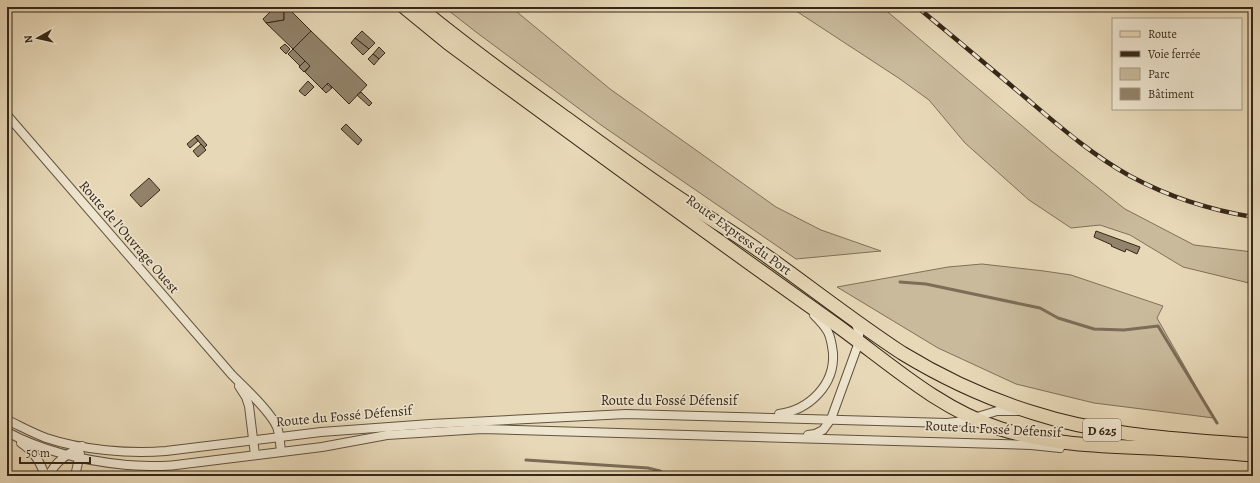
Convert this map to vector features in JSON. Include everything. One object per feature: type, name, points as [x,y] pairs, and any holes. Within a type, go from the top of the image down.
[{"type":"main road","name":"Route Express du Port","points":[[404,7],[494,78],[925,391],[945,404],[993,426],[1045,440],[1076,444]]},
{"type":"main road","name":"Route Express du Port","points":[[419,7],[483,58],[633,166],[760,251],[901,352],[974,390],[1033,413]]},
{"type":"main road","name":"Route du Fossé Défensif","points":[[1033,413],[1075,424],[1125,434],[1253,445]]},
{"type":"main road","name":"Route du Fossé Défensif","points":[[1076,444],[1253,455]]},
{"type":"street","name":"Route de l'Ouvrage Ouest","points":[[7,115],[271,418],[277,427],[281,452]]},
{"type":"street","points":[[746,417],[784,413],[797,409],[814,398],[825,385],[833,362],[831,341],[826,328],[813,311]]},
{"type":"street","points":[[792,438],[812,435],[819,432],[826,428],[831,419],[859,342],[859,332],[852,317]]},
{"type":"street","name":"Route de l'Ouvrage Ouest","points":[[232,375],[247,401],[255,456]]},
{"type":"street","name":"Route du Fossé Défensif","points":[[7,420],[45,437],[82,446],[120,451],[152,452],[321,432],[430,424],[626,414],[947,423],[959,422],[997,411],[1008,410],[1033,413]]},
{"type":"street","name":"Route du Fossé Défensif","points":[[7,433],[32,444],[65,455],[111,464],[163,467],[322,448],[387,435],[473,429],[1031,445],[1106,451],[1172,453],[1212,452]]},
{"type":"street","name":"Route du Fossé Défensif","points":[[7,433],[27,447],[35,455],[40,462],[45,476]]},
{"type":"street","points":[[49,476],[56,464],[65,455],[82,446]]},
{"type":"street","points":[[75,476],[82,446]]},
{"type":"green space","points":[[444,7],[511,7],[610,89],[776,207],[821,230],[881,251],[796,259],[601,125]]},
{"type":"green space","points":[[790,7],[882,7],[1053,152],[1125,209],[1194,245],[1253,252],[1253,284],[1183,267],[1130,235],[1100,225],[1071,228],[1029,200],[965,143],[929,100],[900,79]]},
{"type":"green space","points":[[982,264],[1071,275],[1163,306],[1157,318],[1214,418],[1094,403],[1016,384],[938,348],[837,287],[948,267]]},
{"type":"building","points":[[275,7],[284,7],[284,20],[266,23],[263,19]]},
{"type":"building","points":[[284,7],[287,7],[311,31],[293,49],[266,23],[284,20]]},
{"type":"building","points":[[311,31],[367,85],[349,104],[328,83],[322,89],[305,72],[310,66],[293,49]]},
{"type":"building","points":[[362,31],[375,43],[369,49],[355,38]]},
{"type":"building","points":[[355,38],[369,49],[363,55],[351,43]]},
{"type":"building","points":[[285,44],[290,49],[286,54],[280,48]]},
{"type":"building","points":[[379,47],[385,53],[379,59],[373,54]]},
{"type":"building","points":[[293,49],[305,61],[300,66],[288,54]]},
{"type":"building","points":[[373,54],[379,59],[374,65],[368,59]]},
{"type":"building","points":[[305,61],[310,66],[304,72],[299,67]]},
{"type":"building","points":[[308,81],[314,87],[305,96],[299,91]]},
{"type":"building","points":[[327,84],[332,88],[326,93],[322,89]]},
{"type":"building","points":[[361,92],[372,103],[369,106],[357,95]]},
{"type":"building","points":[[346,124],[362,140],[358,145],[341,129]]},
{"type":"building","points":[[198,135],[207,145],[204,148],[195,137]]},
{"type":"building","points":[[195,137],[198,141],[190,148],[187,144]]},
{"type":"building","points":[[201,144],[206,150],[198,157],[193,151]]},
{"type":"building","points":[[149,178],[160,190],[141,207],[130,195]]},
{"type":"building","points":[[1096,231],[1140,247],[1137,254],[1126,249],[1125,252],[1094,237]]},
{"type":"building","points":[[1253,356],[1253,392],[1249,391]]},
{"type":"waterway","points":[[900,282],[926,284],[1040,308],[1058,318],[1094,329],[1124,330],[1158,326],[1217,423]]},
{"type":"waterway","points":[[526,460],[648,468],[660,471],[666,476]]},
{"type":"waterway","points":[[797,476],[801,474],[824,476]]},
{"type":"railway","points":[[917,7],[1063,129],[1116,168],[1145,184],[1190,202],[1221,211],[1253,217]]}]
